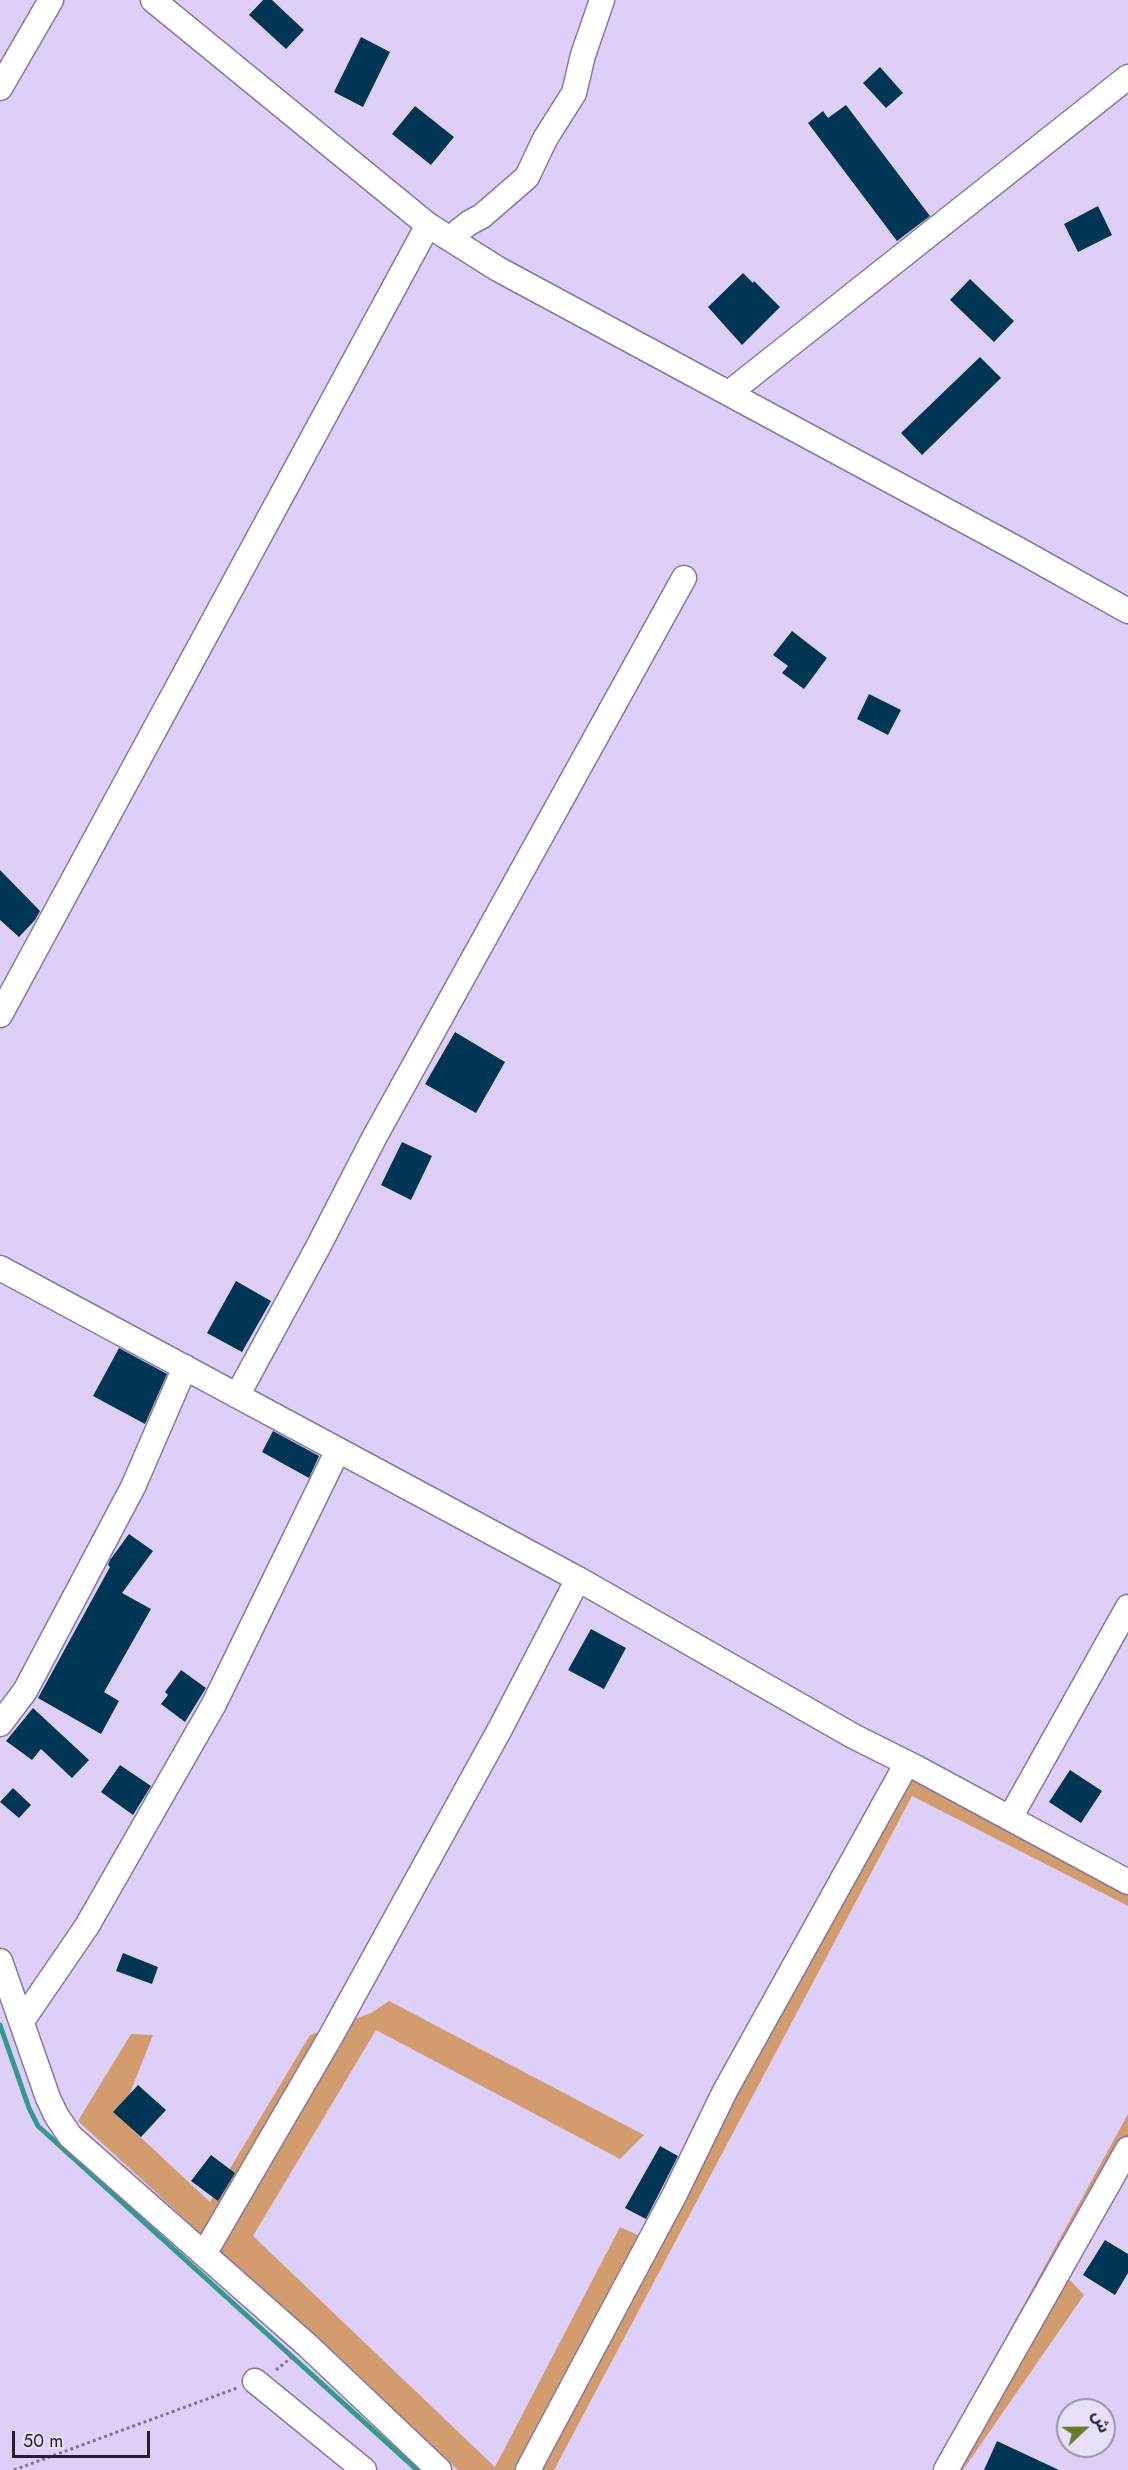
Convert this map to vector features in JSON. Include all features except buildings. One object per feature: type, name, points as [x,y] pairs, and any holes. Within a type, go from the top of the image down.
[{"type":"street","points":[[0,88],[51,0]]},
{"type":"street","points":[[153,0],[428,225],[498,269],[1128,611]]},
{"type":"street","points":[[452,240],[464,226],[482,216],[527,177],[545,138],[574,93],[583,55],[602,0]]},
{"type":"street","points":[[729,393],[1128,77]]},
{"type":"street","points":[[0,1015],[428,225]]},
{"type":"street","points":[[237,1396],[380,1128],[684,578]]},
{"type":"street","points":[[0,1268],[578,1579],[853,1736],[1128,1882]]},
{"type":"street","points":[[0,1724],[25,1691],[133,1487],[184,1367]]},
{"type":"street","points":[[22,2021],[87,1926],[214,1704],[338,1450]]},
{"type":"street","points":[[204,2254],[331,2036],[500,1729],[578,1579]]},
{"type":"street","points":[[1010,1818],[1128,1606]]},
{"type":"street","points":[[528,2470],[675,2194],[725,2091],[907,1764]]},
{"type":"street","points":[[0,1961],[48,2098],[70,2136],[307,2345],[440,2470]]},
{"type":"street","points":[[946,2470],[1128,2149]]},
{"type":"street","points":[[255,2381],[364,2470]]},
{"type":"path","points":[[14,2470],[255,2381]]},
{"type":"shaded area","points":[[908,1767],[1128,1884],[1128,1906],[912,1796],[554,2470],[458,2470],[78,2121],[131,2034],[153,2035],[120,2118],[210,2202],[310,2035],[371,2013],[389,2001],[644,2135],[620,2159],[376,2030],[253,2236],[495,2467],[620,2227],[651,2241]]},
{"type":"shaded area","points":[[1128,2114],[1128,2163],[1066,2276],[1084,2295],[963,2470],[953,2470],[937,2463]]},
{"type":"waterway","points":[[0,2025],[29,2108],[38,2126],[417,2470]]}]
